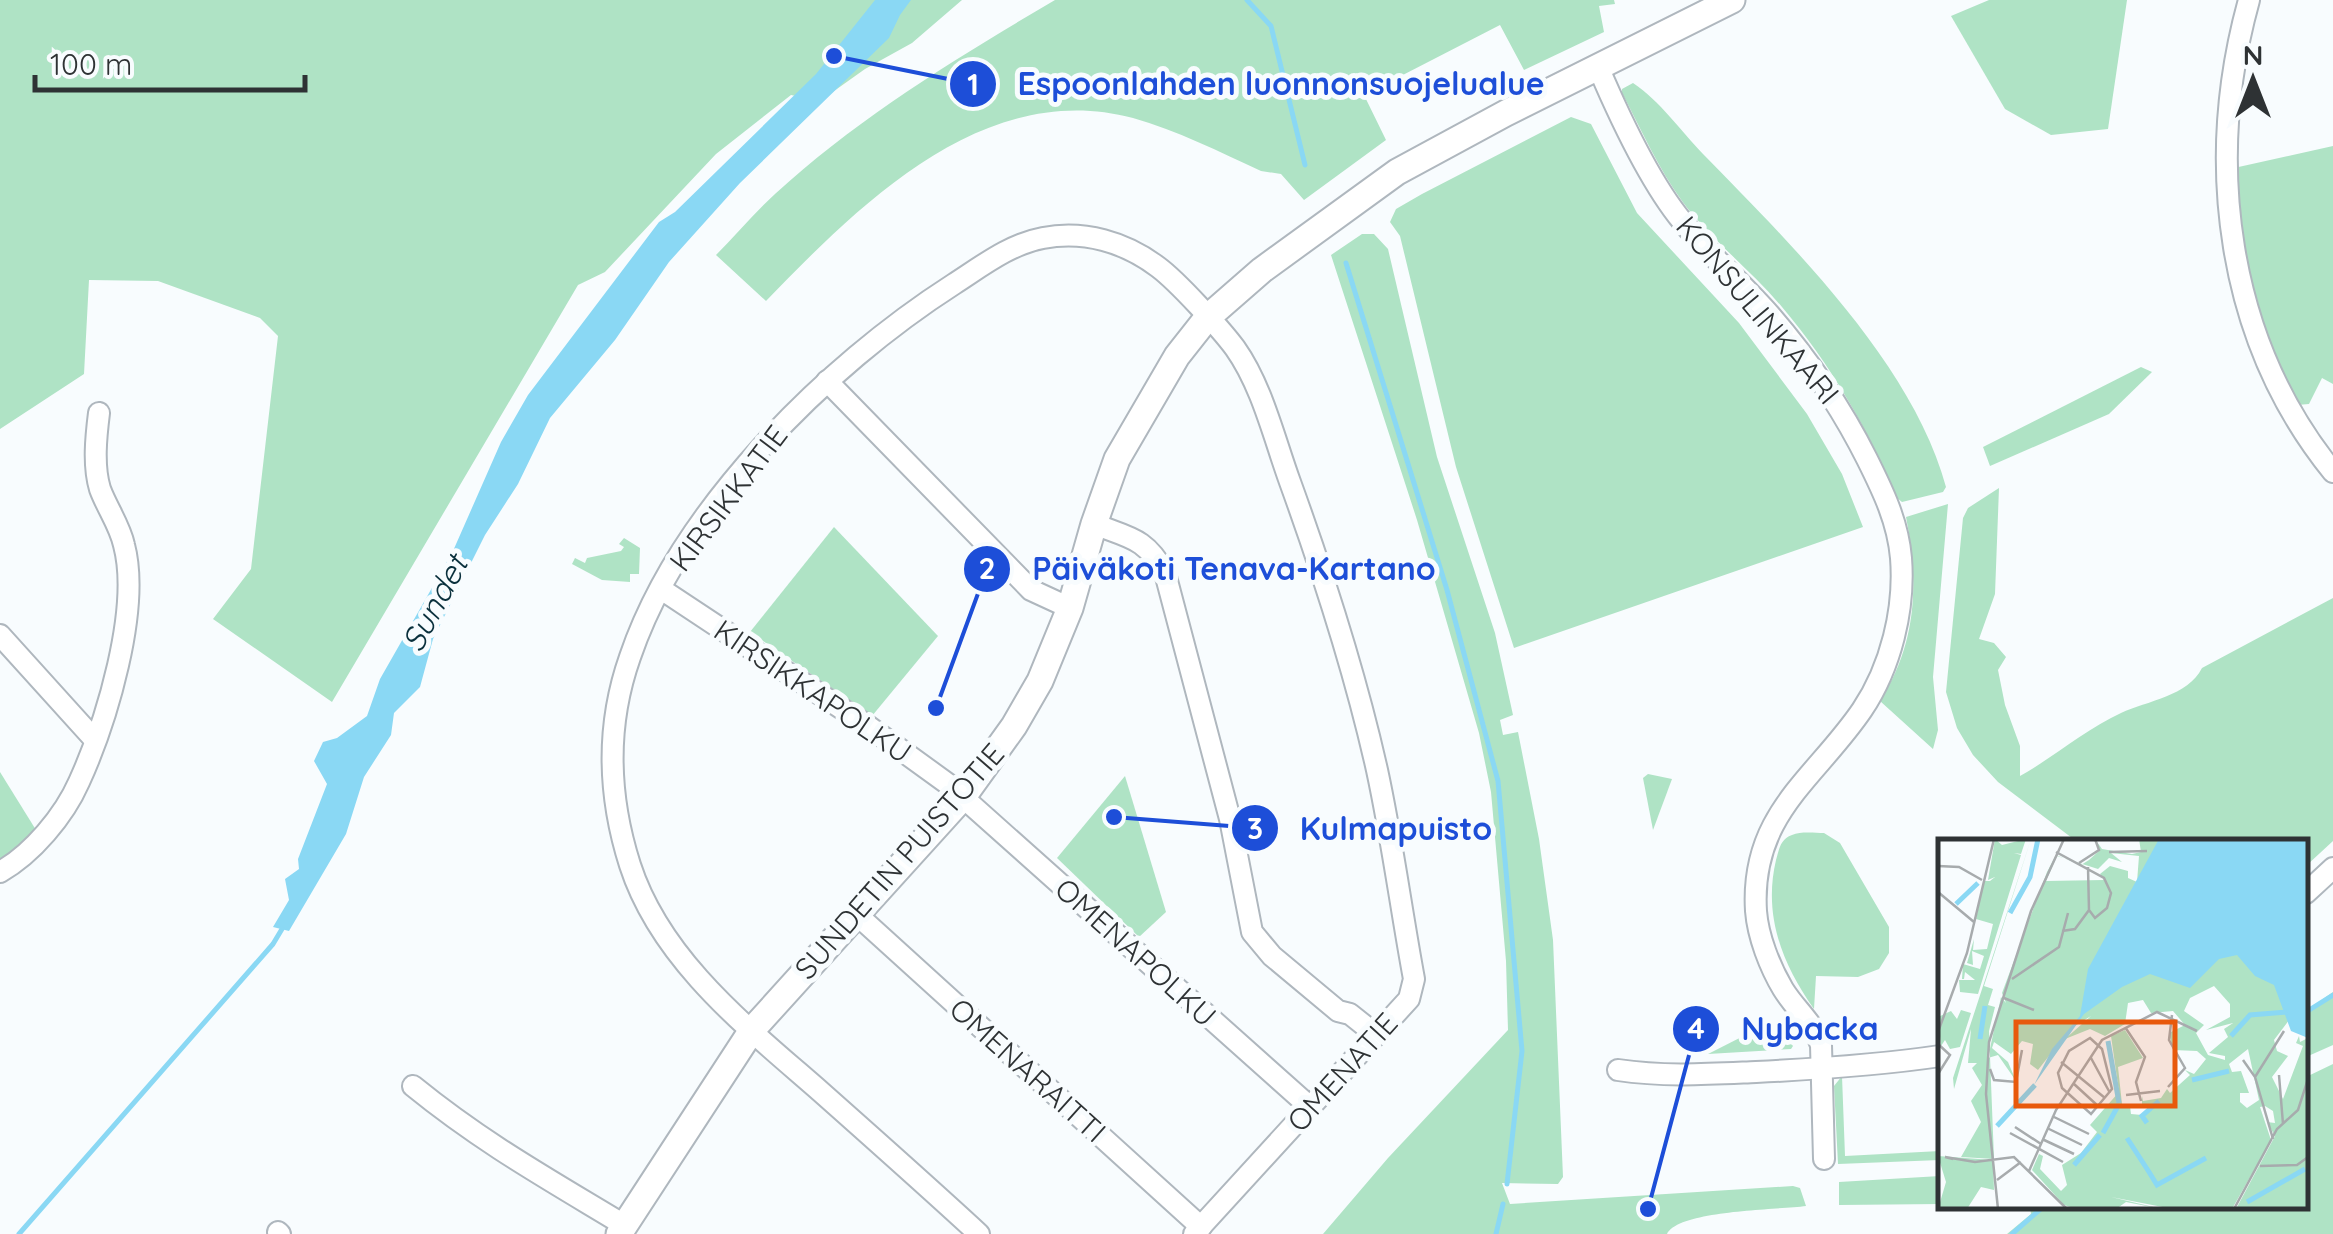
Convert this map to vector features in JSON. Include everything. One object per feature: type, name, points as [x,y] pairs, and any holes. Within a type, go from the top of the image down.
[{"type":"street","name":"SUNDETIN PUISTOTIE","points":[[621,1230],[752,1030],[963,797],[1024,711],[1070,608],[1118,459],[1176,356],[1207,318],[1262,270],[1398,172],[1506,113],[1732,0]]},
{"type":"street","points":[[2249,0],[2229,96],[2225,152],[2237,271],[2257,340],[2288,409],[2333,472]]},
{"type":"street","name":"KONSULINKAARI","points":[[1598,69],[1652,175],[1681,220],[1771,316],[1824,383],[1850,424],[1892,514],[1901,557],[1898,616],[1879,678],[1862,710],[1782,805],[1770,832],[1758,883],[1756,913],[1766,954],[1784,990],[1815,1028],[1823,1068],[1824,1159]]},
{"type":"street","name":"KIRSIKKATIE","points":[[752,1030],[684,962],[649,910],[620,832],[612,753],[618,697],[632,651],[660,588],[736,478],[827,381],[924,303],[1006,251],[1041,238],[1090,236],[1108,240],[1160,268],[1207,318]]},
{"type":"street","name":"OMENATIE","points":[[1197,1230],[1409,999],[1414,979],[1377,770],[1322,569],[1260,399],[1238,352],[1207,318]]},
{"type":"street","points":[[827,381],[1031,590],[1070,608]]},
{"type":"street","points":[[0,872],[25,856],[78,784],[117,672],[128,591],[124,545],[96,467],[99,413]]},
{"type":"street","points":[[1094,524],[1133,538],[1152,550],[1164,572],[1228,808],[1252,932],[1272,956],[1338,1011],[1350,1014],[1375,1034]]},
{"type":"street","name":"KIRSIKKAPOLKU","points":[[660,588],[868,726],[963,797]]},
{"type":"street","points":[[0,635],[94,739]]},
{"type":"street","name":"OMENAPOLKU","points":[[963,797],[1310,1107]]},
{"type":"street","points":[[2308,890],[2333,868]]},
{"type":"street","name":"OMENARAITTI","points":[[856,914],[1197,1230]]},
{"type":"street","points":[[752,1030],[979,1234]]},
{"type":"street","points":[[1618,1070],[1658,1076],[1823,1068],[1938,1056]]},
{"type":"street","points":[[413,1086],[464,1128],[621,1230]]},
{"type":"green space","points":[[0,0],[962,0],[912,43],[865,69],[820,101],[791,95],[716,154],[605,272],[578,285],[332,702],[213,619],[251,569],[278,336],[260,318],[158,281],[89,280],[84,374],[0,429]]},
{"type":"green space","points":[[1055,0],[1614,0],[1615,4],[1599,6],[1604,32],[1524,70],[1500,25],[1364,95],[1386,140],[1304,200],[1281,174],[1261,171],[1149,123],[1078,110],[1026,116],[976,133],[929,158],[842,226],[766,301],[716,255],[775,194],[841,139],[946,66]]},
{"type":"green space","points":[[1989,0],[2127,0],[2108,129],[2051,135],[2005,109],[1951,16]]},
{"type":"green space","points":[[1633,83],[1661,107],[1810,266],[1878,351],[1930,441],[1946,487],[1943,492],[1902,502],[1897,498],[1861,423],[1817,352],[1782,307],[1705,229],[1673,188],[1622,93]]},
{"type":"green space","points":[[1571,117],[1591,124],[1637,213],[1739,323],[1807,414],[1842,474],[1863,527],[1514,648],[1456,467],[1400,236],[1390,222],[1396,209]]},
{"type":"green space","points":[[2333,146],[2333,384],[2322,378],[2309,404],[2297,405],[2265,336],[2247,275],[2234,168]]},
{"type":"green space","points":[[1362,234],[1374,234],[1388,249],[1437,457],[1495,633],[1513,715],[1500,720],[1503,735],[1518,732],[1539,839],[1553,940],[1563,1177],[1558,1184],[1502,1183],[1510,1204],[1793,1186],[1800,1188],[1806,1206],[1708,1216],[1675,1226],[1667,1234],[1323,1234],[1508,1030],[1491,792],[1479,733],[1417,520],[1331,255]]},
{"type":"green space","points":[[2141,367],[2152,372],[2109,414],[1990,466],[1983,447]]},
{"type":"green space","points":[[1999,488],[1995,594],[1979,639],[1994,643],[2006,657],[1998,670],[2005,705],[2020,746],[2020,776],[2108,720],[2177,691],[2202,668],[2333,598],[2333,841],[2308,864],[2308,839],[2073,839],[1998,782],[1973,755],[1957,728],[1946,692],[1963,518],[1968,508]]},
{"type":"green space","points":[[1948,504],[1933,677],[1938,730],[1933,749],[1880,701],[1902,657],[1912,612],[1913,565],[1906,517]]},
{"type":"green space","points":[[834,527],[938,636],[872,716],[750,632]]},
{"type":"green space","points":[[624,538],[640,548],[639,574],[630,574],[630,582],[602,580],[572,564],[575,558],[585,563],[587,558],[621,551],[624,547],[619,544]]},
{"type":"green space","points":[[0,772],[36,830],[28,842],[0,862]]},
{"type":"green space","points":[[1648,774],[1672,779],[1653,830],[1643,778]]},
{"type":"green space","points":[[1125,776],[1166,912],[1139,937],[1057,858]]},
{"type":"green space","points":[[1800,833],[1824,833],[1840,843],[1889,927],[1889,953],[1879,969],[1858,977],[1816,976],[1814,1009],[1784,957],[1774,919],[1773,880],[1778,852],[1785,839]]},
{"type":"green space","points":[[2333,992],[2333,1045],[2308,1056],[2308,1010]]},
{"type":"green space","points":[[1773,1021],[1793,1046],[1791,1049],[1708,1054]]},
{"type":"green space","points":[[2333,1064],[2333,1234],[2007,1234],[2031,1214],[2030,1209],[2308,1209],[2308,1076]]},
{"type":"green space","points":[[1842,1076],[1845,1156],[1938,1151],[1938,1160],[1838,1164],[1834,1086]]},
{"type":"green space","points":[[1938,1176],[1938,1204],[1839,1205],[1839,1182]]},
{"type":"water","points":[[875,0],[911,0],[889,38],[740,183],[669,262],[615,340],[550,418],[433,639],[420,687],[394,713],[391,735],[364,777],[346,834],[289,931],[273,927],[289,900],[285,879],[299,869],[298,859],[327,784],[314,761],[323,742],[337,738],[367,716],[380,679],[453,551],[501,442],[528,395],[659,222],[675,212],[816,74]]},
{"type":"waterway","points":[[1247,0],[1271,26],[1305,165]]},
{"type":"waterway","points":[[1346,263],[1447,590],[1498,781],[1522,1051],[1507,1184]]},
{"type":"waterway","name":"Sundet","points":[[19,1234],[282,929]]},
{"type":"waterway","points":[[2308,1011],[2333,995]]},
{"type":"waterway","points":[[1496,1234],[1503,1204]]},
{"type":"waterway","points":[[2012,1234],[2041,1209]]},
{"type":"place","name":"Espoonlahden luonnonsuojelualue","points":[[834,56]]},
{"type":"place","name":"Päiväkoti Tenava-Kartano","points":[[936,708]]},
{"type":"place","name":"Kulmapuisto","points":[[1114,817]]},
{"type":"place","name":"Nybacka","points":[[1648,1209]]}]
